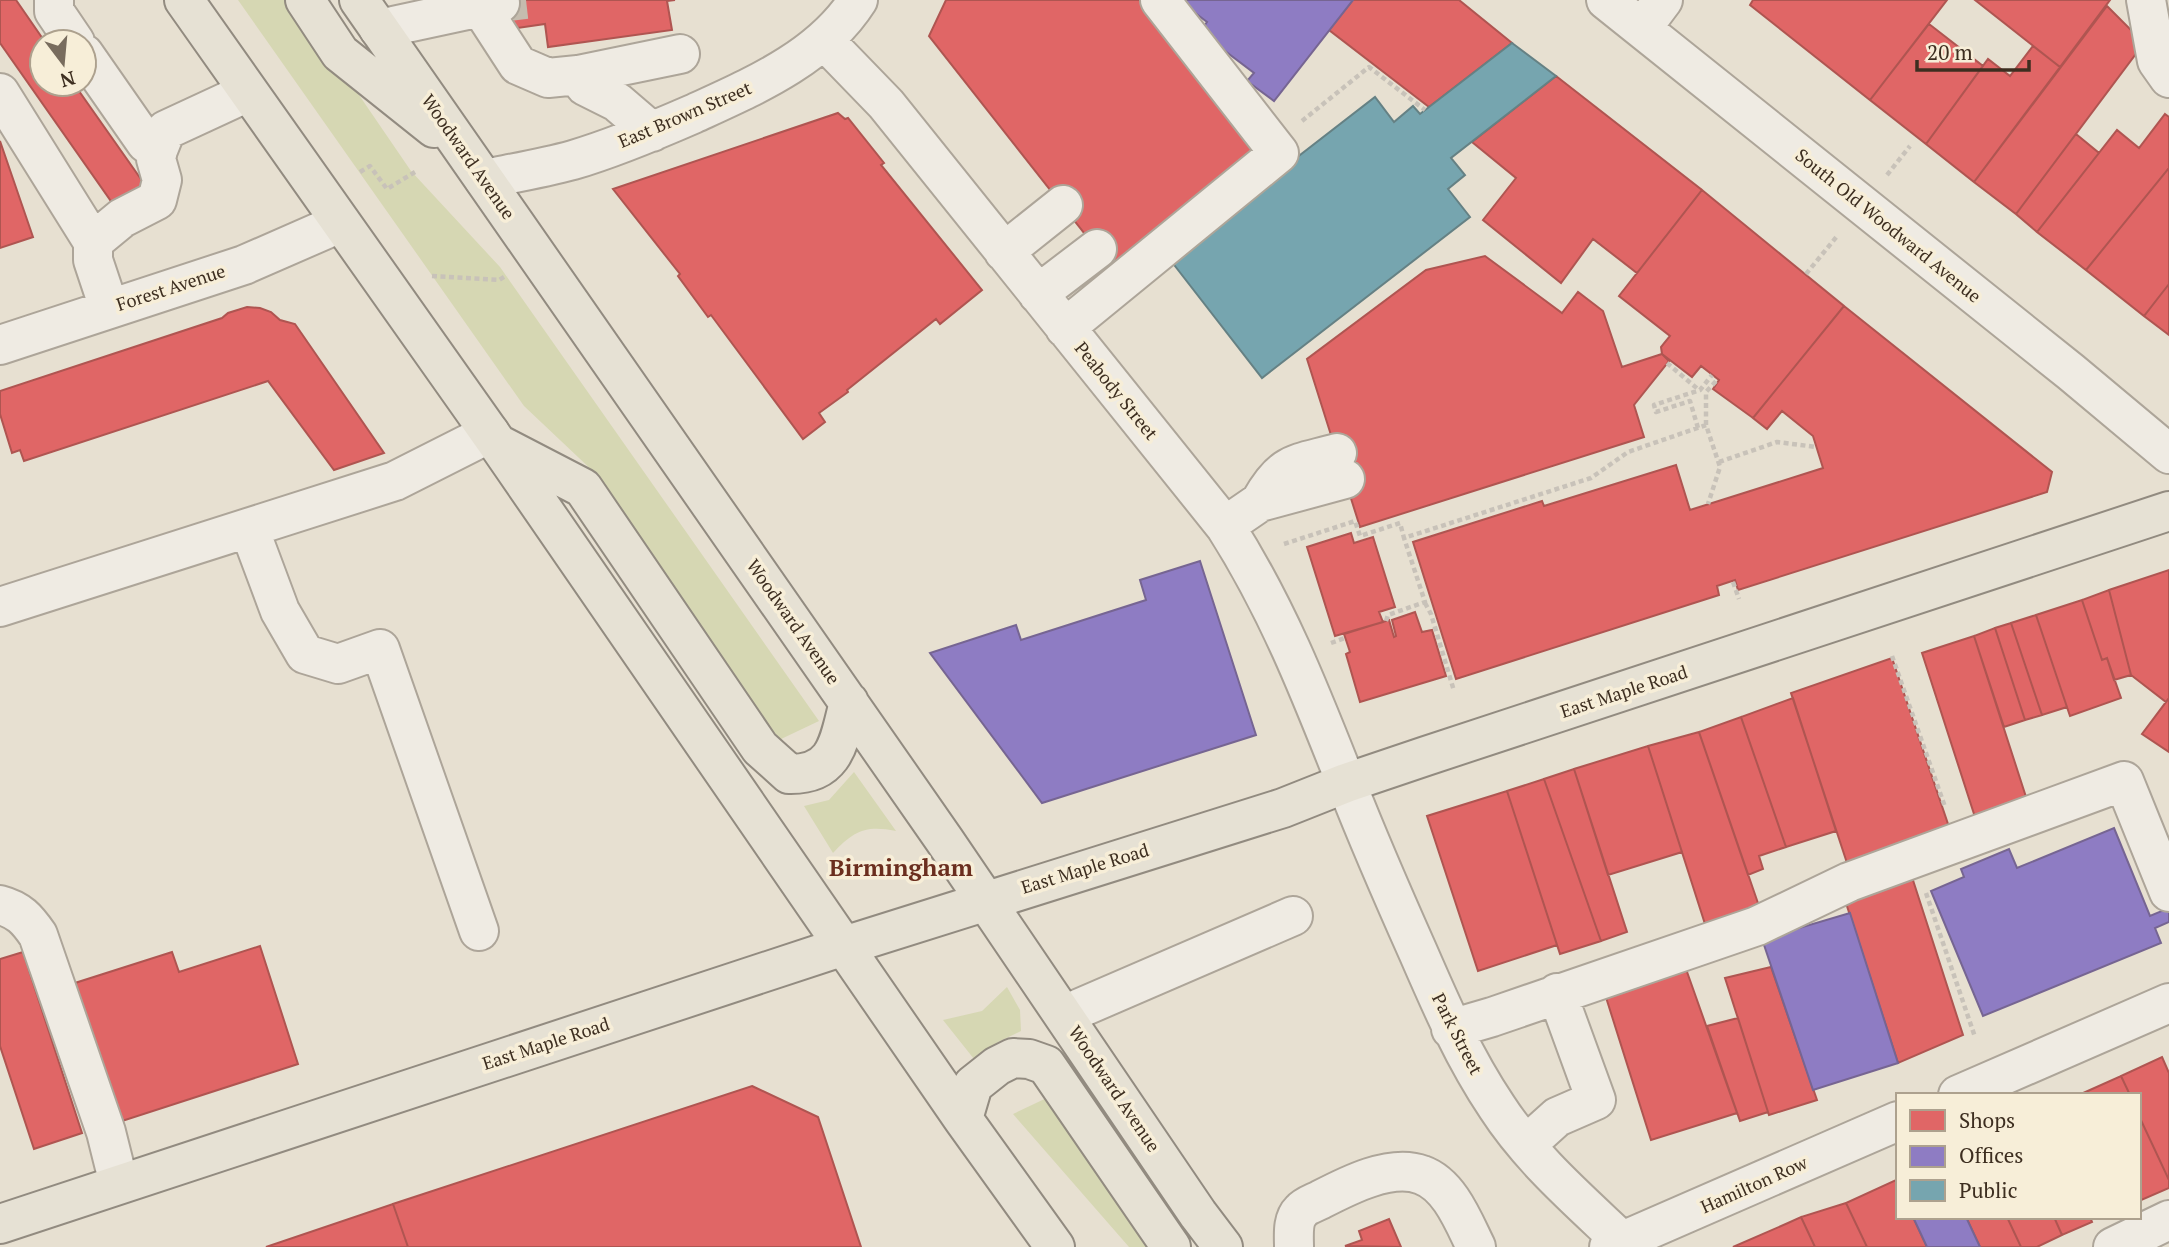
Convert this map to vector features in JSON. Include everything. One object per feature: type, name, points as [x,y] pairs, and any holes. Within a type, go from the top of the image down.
[{"type":"main road","points":[[184,0],[494,438],[963,1119],[1055,1247]]},
{"type":"main road","points":[[305,0],[340,53],[475,166]]},
{"type":"main road","name":"Woodward Avenue","points":[[369,15],[849,702],[1223,1247]]},
{"type":"main road","points":[[494,438],[583,488],[760,748],[789,774],[809,774],[826,763],[838,746],[849,702]]},
{"type":"main road","name":"East Maple Road","points":[[0,1224],[844,946],[1283,808],[1346,783],[2169,511]]},
{"type":"main road","points":[[963,1119],[973,1085],[997,1066],[1013,1058],[1029,1059],[1046,1065],[1171,1247]]},
{"type":"street","points":[[54,0],[54,11],[66,28]]},
{"type":"street","name":"East Brown Street","points":[[475,166],[572,160],[652,132],[782,72],[824,40],[858,0]]},
{"type":"street","points":[[1065,328],[1279,152],[1160,0]]},
{"type":"street","name":"South Old Woodward Avenue","points":[[1606,0],[1653,14],[2169,454]]},
{"type":"street","points":[[2146,0],[2157,61],[2169,78]]},
{"type":"street","points":[[369,15],[487,4],[518,65],[548,78],[578,75],[680,54]]},
{"type":"street","name":"Peabody Street","points":[[824,40],[886,104],[1224,526],[1251,566],[1296,656],[1346,783]]},
{"type":"street","points":[[98,74],[146,143],[158,150]]},
{"type":"street","points":[[578,75],[585,86],[617,102],[652,132]]},
{"type":"street","points":[[93,242],[122,218],[157,200],[162,180],[156,159],[166,130],[248,92]]},
{"type":"street","points":[[0,93],[93,242],[93,260],[109,308]]},
{"type":"street","name":"Forest Avenue","points":[[0,345],[244,265],[340,223]]},
{"type":"street","points":[[1021,273],[1080,227],[1021,273]]},
{"type":"street","points":[[0,607],[395,481],[494,438]]},
{"type":"street","points":[[1224,526],[1260,502],[1341,466]]},
{"type":"street","points":[[249,528],[280,611],[305,654],[338,664],[380,649],[479,931]]},
{"type":"street","points":[[1451,1029],[1757,926],[1849,882],[2124,781],[2169,892]]},
{"type":"street","name":"Park Street","points":[[1346,783],[1451,1029],[1499,1110],[1526,1145],[1620,1245]]},
{"type":"street","points":[[0,905],[14,909],[26,918],[38,935],[106,1132],[119,1184]]},
{"type":"street","points":[[1064,1015],[1293,916]]},
{"type":"street","points":[[1526,1145],[1558,1118],[1596,1101],[1557,993]]},
{"type":"street","points":[[1963,1093],[2169,1003]]},
{"type":"street","name":"Hamilton Row","points":[[1620,1245],[1896,1122]]},
{"type":"street","points":[[1294,1247],[1294,1226],[1301,1211],[1349,1185],[1371,1177],[1408,1171],[1423,1175],[1444,1192],[1464,1221],[1476,1247]]},
{"type":"street","points":[[2113,1247],[2169,1220]]},
{"type":"path","points":[[1273,144],[1369,67],[1425,110]]},
{"type":"path","points":[[1884,179],[1910,146]]},
{"type":"path","points":[[360,172],[370,166],[387,189],[415,172]]},
{"type":"path","points":[[1806,274],[1838,234]]},
{"type":"path","points":[[432,276],[499,279],[509,275]]},
{"type":"path","points":[[1667,363],[1700,390]]},
{"type":"path","points":[[1698,428],[1690,401],[1656,412],[1654,405],[1700,390],[1715,377],[1706,392],[1706,425],[1720,467],[1707,504]]},
{"type":"path","points":[[1404,538],[1591,478],[1628,452],[1706,425]]},
{"type":"path","points":[[1718,462],[1777,442],[1816,447]]},
{"type":"path","points":[[1284,544],[1355,521],[1360,536],[1400,523],[1454,691]]},
{"type":"path","points":[[1733,582],[1738,599]]},
{"type":"path","points":[[1386,621],[1388,615],[1425,602]]},
{"type":"path","points":[[1331,643],[1345,638]]},
{"type":"path","points":[[1892,656],[1949,820]]},
{"type":"path","points":[[1924,888],[1975,1037]]},
{"type":"green space","points":[[238,0],[294,0],[411,171],[500,267],[819,721],[779,740],[597,475],[524,406]]},
{"type":"green space","points":[[854,772],[896,831],[876,829],[861,832],[847,839],[833,853],[804,806],[829,800]]},
{"type":"green space","points":[[1007,987],[1020,1010],[1021,1031],[998,1042],[974,1059],[943,1020],[982,1011]]},
{"type":"green space","points":[[1053,1095],[1156,1247],[1129,1247],[1013,1114]]},
{"type":"building: Shops","points":[[0,0],[16,0],[35,28],[28,28],[28,83],[0,43]]},
{"type":"building: Shops","points":[[500,0],[675,0],[667,1],[672,30],[548,47],[545,24],[511,29]]},
{"type":"building: Shops","points":[[946,0],[1145,0],[1265,153],[1114,271],[929,36]]},
{"type":"building: Shops","points":[[1353,0],[1459,0],[1512,43],[1429,107],[1329,30]]},
{"type":"building: Shops","points":[[1753,0],[1947,0],[1870,100],[1750,5]]},
{"type":"building: Shops","points":[[1975,0],[2110,0],[2060,67]]},
{"type":"building: Shops","points":[[2107,6],[2144,43],[2016,214],[1974,182]]},
{"type":"building: Shops","points":[[1929,24],[1983,66],[1926,144],[1870,100]]},
{"type":"building: Shops","points":[[2033,46],[2060,67],[1974,182],[1926,144],[1988,59],[2010,76]]},
{"type":"building: Shops","points":[[1556,76],[1702,190],[1637,273],[1593,239],[1561,283],[1483,220],[1516,178],[1472,142]]},
{"type":"building: Shops","points":[[39,98],[84,98],[150,192],[120,214]]},
{"type":"building: Shops","points":[[838,113],[845,119],[848,118],[884,163],[881,165],[982,290],[940,324],[936,319],[819,413],[825,422],[803,439],[613,189]]},
{"type":"building: Shops","points":[[2165,114],[2169,117],[2169,168],[2086,270],[2037,232],[2117,130],[2139,148]]},
{"type":"building: Shops","points":[[2076,134],[2099,153],[2037,232],[2016,214]]},
{"type":"building: Shops","points":[[0,141],[33,237],[0,248]]},
{"type":"building: Shops","points":[[2169,168],[2169,284],[2144,316],[2086,270]]},
{"type":"building: Shops","points":[[1702,190],[1844,306],[1753,418],[1713,389],[1719,380],[1701,366],[1692,377],[1662,354],[1661,347],[1670,336],[1619,296]]},
{"type":"building: Shops","points":[[1485,256],[1562,313],[1578,292],[1603,311],[1622,367],[1662,354],[1669,361],[1634,405],[1644,437],[1360,527],[1307,359],[1426,270]]},
{"type":"building: Shops","points":[[2169,284],[2169,335],[2144,316]]},
{"type":"building: Shops","points":[[1844,306],[2052,472],[2047,492],[1738,590],[1735,580],[1717,586],[1719,595],[1456,679],[1413,542],[1542,501],[1544,506],[1676,465],[1690,510],[1823,468],[1813,436],[1782,411],[1767,429],[1753,418]]},
{"type":"building: Shops","points":[[247,307],[260,308],[271,312],[280,320],[295,324],[384,453],[334,470],[268,381],[24,461],[20,450],[12,453],[0,414],[0,391],[222,318],[228,313]]},
{"type":"building: Shops","points":[[1351,533],[1354,543],[1373,537],[1395,607],[1379,612],[1383,622],[1335,636],[1307,547]]},
{"type":"building: Shops","points":[[2169,570],[2169,698],[2166,702],[2131,675],[2109,590]]},
{"type":"building: Shops","points":[[2109,590],[2131,675],[2114,680],[2107,658],[2102,660],[2082,600]]},
{"type":"building: Shops","points":[[2082,600],[2102,660],[2107,658],[2121,698],[2070,716],[2036,615]]},
{"type":"building: Shops","points":[[1415,612],[1422,632],[1432,630],[1446,676],[1360,702],[1346,654],[1350,652],[1344,634],[1389,620],[1394,637],[1396,636],[1392,620]]},
{"type":"building: Shops","points":[[2036,615],[2067,707],[2042,715],[2011,623]]},
{"type":"building: Shops","points":[[2011,623],[2042,715],[2025,720],[1995,628]]},
{"type":"building: Shops","points":[[1995,628],[2025,720],[2004,727],[1974,636]]},
{"type":"building: Shops","points":[[1974,636],[2027,800],[1975,817],[1922,653]]},
{"type":"building: Shops","points":[[1892,658],[1949,827],[1848,866],[1791,693]]},
{"type":"building: Shops","points":[[1793,698],[1836,831],[1786,847],[1741,717]]},
{"type":"building: Shops","points":[[2169,698],[2169,752],[2142,734]]},
{"type":"building: Shops","points":[[1741,717],[1786,847],[1759,856],[1763,869],[1748,875],[1699,732]]},
{"type":"building: Shops","points":[[1699,732],[1759,906],[1705,924],[1648,746]]},
{"type":"building: Shops","points":[[1648,746],[1682,852],[1608,875],[1574,769]]},
{"type":"building: Shops","points":[[1574,769],[1627,932],[1601,941],[1544,779]]},
{"type":"building: Shops","points":[[1544,779],[1601,941],[1560,954],[1507,791]]},
{"type":"building: Shops","points":[[1507,791],[1557,945],[1478,971],[1427,816]]},
{"type":"building: Shops","points":[[1911,874],[1963,1035],[1898,1063],[1846,903]]},
{"type":"building: Shops","points":[[260,946],[298,1064],[119,1122],[75,983],[172,952],[179,972]]},
{"type":"building: Shops","points":[[23,952],[82,1133],[34,1149],[0,1046],[0,959]]},
{"type":"building: Shops","points":[[1771,967],[1817,1100],[1769,1115],[1725,978]]},
{"type":"building: Shops","points":[[1686,969],[1737,1113],[1651,1140],[1604,991]]},
{"type":"building: Shops","points":[[1738,1018],[1768,1112],[1740,1121],[1707,1026]]},
{"type":"building: Shops","points":[[2162,1057],[2169,1073],[2169,1180],[2141,1120],[2141,1093],[2129,1093],[2121,1076]]},
{"type":"building: Shops","points":[[2121,1076],[2129,1093],[2083,1093]]},
{"type":"building: Shops","points":[[752,1086],[818,1117],[861,1247],[408,1247],[393,1204]]},
{"type":"building: Shops","points":[[2141,1120],[2169,1180],[2169,1188],[2141,1200]]},
{"type":"building: Shops","points":[[1896,1180],[1896,1219],[1914,1219],[1927,1247],[1867,1247],[1846,1203]]},
{"type":"building: Shops","points":[[1846,1203],[1867,1247],[1815,1247],[1801,1217]]},
{"type":"building: Shops","points":[[393,1204],[408,1247],[266,1247]]},
{"type":"building: Shops","points":[[1801,1217],[1815,1247],[1733,1247],[1788,1223]]},
{"type":"building: Shops","points":[[1389,1219],[1401,1247],[1345,1246],[1362,1240],[1359,1231]]},
{"type":"building: Shops","points":[[1967,1219],[2008,1219],[2021,1247],[1980,1247]]},
{"type":"building: Shops","points":[[2008,1219],[2055,1219],[2062,1235],[2037,1247],[2021,1247]]},
{"type":"building: Shops","points":[[2055,1219],[2091,1219],[2092,1222],[2062,1235]]},
{"type":"building: Offices","points":[[1178,0],[1353,0],[1274,101],[1247,81],[1254,73],[1200,32],[1207,22]]},
{"type":"building: Offices","points":[[1200,561],[1256,735],[1042,803],[930,653],[1016,625],[1021,640],[1146,600],[1140,580]]},
{"type":"building: Offices","points":[[2114,828],[2150,916],[2169,908],[2169,922],[2155,928],[2161,943],[1983,1016],[1931,891],[1964,877],[1961,869],[2009,849],[2017,868]]},
{"type":"building: Offices","points":[[1850,913],[1898,1063],[1813,1090],[1762,939]]},
{"type":"building: Offices","points":[[1914,1219],[1967,1219],[1980,1247],[1927,1247]]},
{"type":"building: Public","points":[[1512,43],[1556,76],[1451,158],[1465,175],[1448,189],[1470,217],[1262,378],[1168,257],[1375,97],[1394,122],[1413,106],[1420,114]]},
{"type":"tunnel","points":[[500,3],[526,0]]},
{"type":"district","name":"Birmingham","points":[[901,868]]}]
